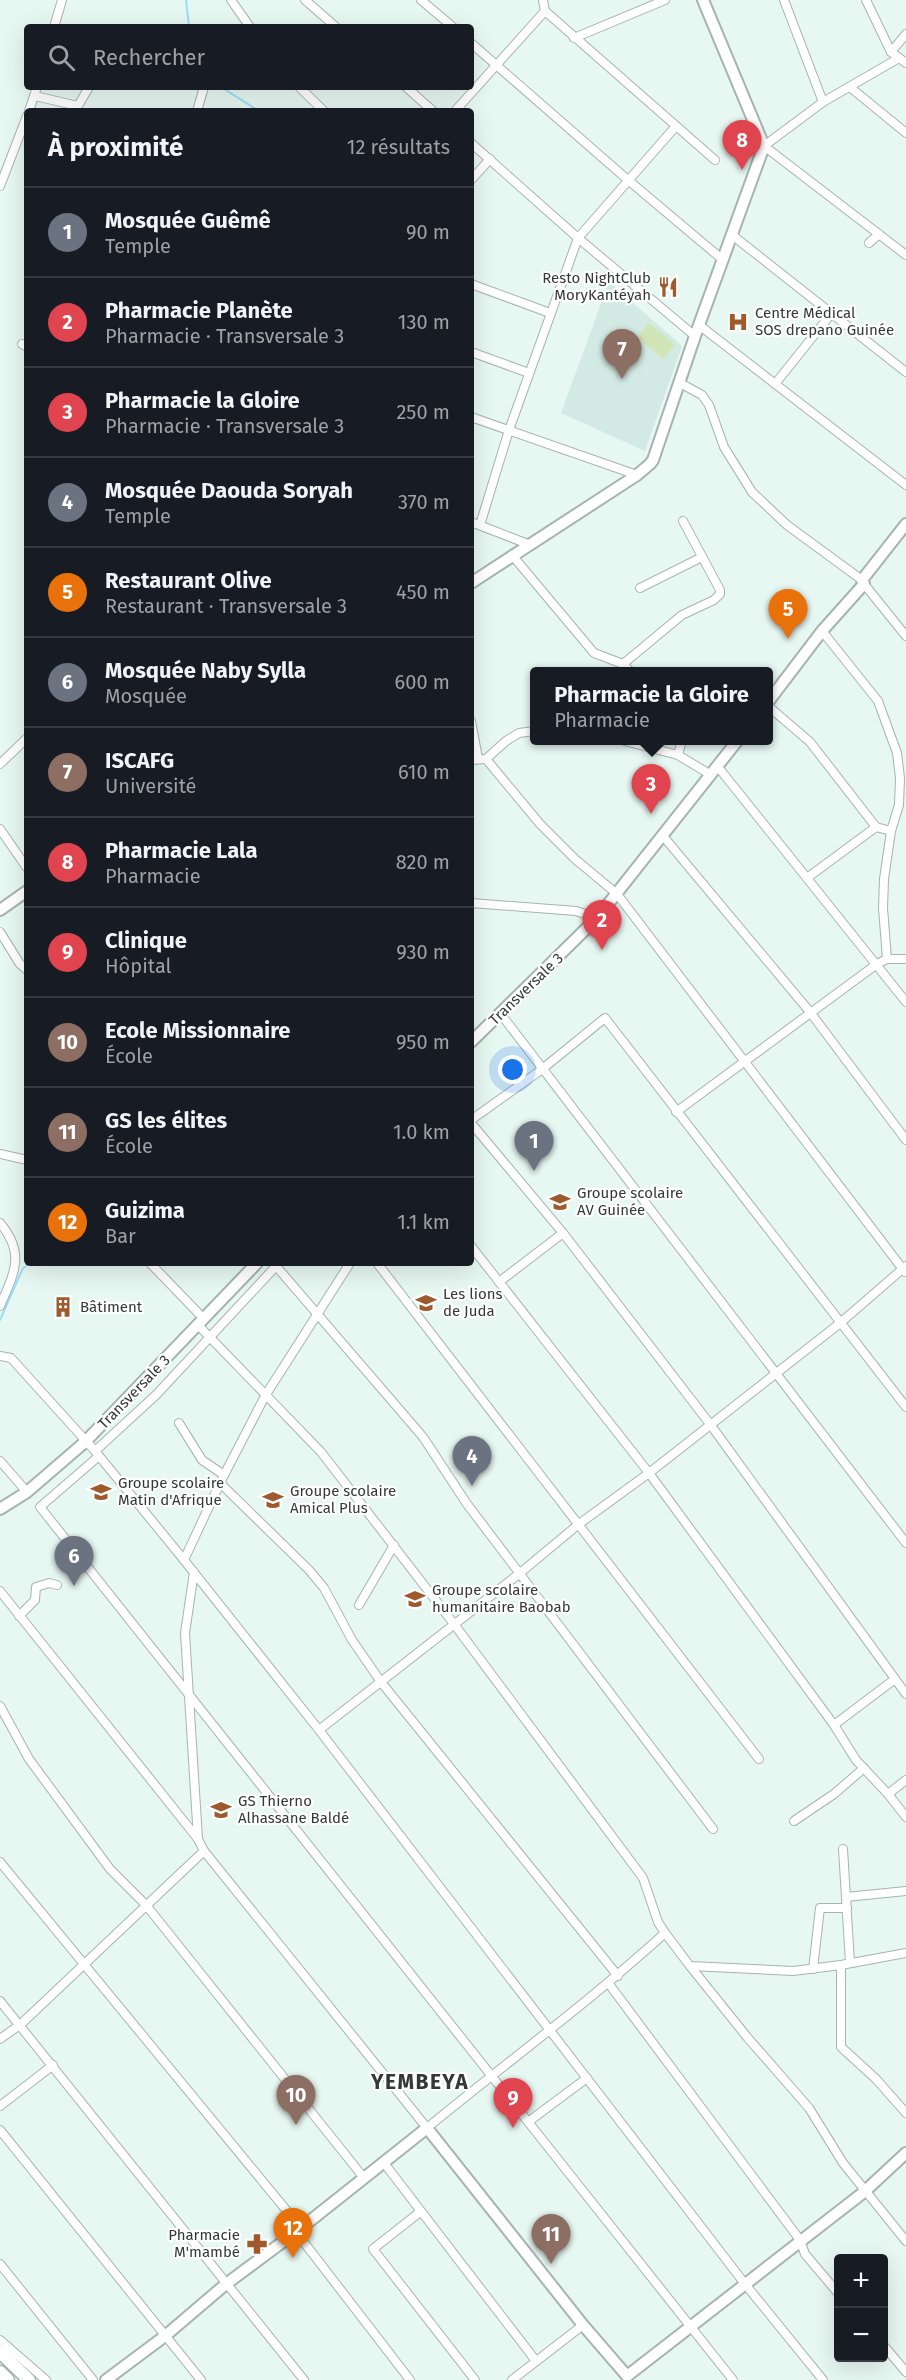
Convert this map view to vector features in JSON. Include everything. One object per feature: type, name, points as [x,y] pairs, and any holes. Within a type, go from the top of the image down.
[{"type":"main road","points":[[0,2352],[29,2380]]},
{"type":"main road","points":[[0,2372],[8,2380]]},
{"type":"street","points":[[55,24],[62,0]]},
{"type":"street","points":[[231,0],[248,24]]},
{"type":"street","points":[[305,0],[333,24]]},
{"type":"street","points":[[421,0],[449,24]]},
{"type":"street","points":[[543,0],[545,11],[574,38],[715,160]]},
{"type":"street","points":[[574,38],[665,0]]},
{"type":"street","points":[[703,0],[764,146],[906,255]]},
{"type":"street","points":[[784,0],[823,102]]},
{"type":"street","points":[[474,581],[636,475],[653,460],[764,146],[823,102],[903,61],[891,52],[866,0]]},
{"type":"street","points":[[474,89],[545,11]]},
{"type":"street","points":[[891,52],[906,34]]},
{"type":"street","points":[[474,46],[723,260]]},
{"type":"street","points":[[851,88],[906,133]]},
{"type":"street","points":[[30,108],[37,90]]},
{"type":"street","points":[[35,96],[78,106],[87,90]]},
{"type":"street","points":[[198,108],[203,90]]},
{"type":"street","points":[[302,90],[321,108]]},
{"type":"street","points":[[408,90],[430,108]]},
{"type":"street","points":[[458,108],[473,90]]},
{"type":"street","points":[[0,186],[24,124]]},
{"type":"street","points":[[480,525],[509,430],[578,238],[676,126]]},
{"type":"street","points":[[474,146],[578,238],[695,336]]},
{"type":"street","points":[[474,177],[490,159]]},
{"type":"street","points":[[869,243],[879,234]]},
{"type":"street","points":[[732,235],[906,372]]},
{"type":"street","points":[[474,285],[550,313]]},
{"type":"street","points":[[775,384],[831,314]]},
{"type":"street","points":[[699,325],[906,485]]},
{"type":"street","points":[[474,353],[529,373]]},
{"type":"street","points":[[680,383],[702,395],[709,405],[723,447],[752,492],[787,525],[863,582],[906,636]]},
{"type":"street","points":[[474,418],[636,475]]},
{"type":"street","points":[[623,664],[682,615],[718,598],[720,590],[683,521]]},
{"type":"street","points":[[474,523],[528,544]]},
{"type":"street","points":[[773,697],[822,631],[905,527]]},
{"type":"street","points":[[512,555],[594,653],[626,667]]},
{"type":"street","points":[[640,588],[702,557]]},
{"type":"street","points":[[822,631],[878,701],[897,753],[902,805],[891,831],[884,879],[883,908],[887,959]]},
{"type":"street","points":[[773,709],[810,742],[876,827],[891,831]]},
{"type":"street","points":[[478,759],[519,733],[530,731]]},
{"type":"street","points":[[319,1730],[579,1524],[649,1473],[839,1324],[905,1269],[617,894],[540,825],[478,759],[474,737]]},
{"type":"street","points":[[0,764],[24,741]]},
{"type":"street","points":[[637,745],[678,755],[714,771],[807,878],[906,1002]]},
{"type":"street","points":[[678,755],[681,745]]},
{"type":"street","name":"Transversale 3","points":[[474,1038],[597,918],[735,745]]},
{"type":"street","points":[[807,878],[876,827]]},
{"type":"street","points":[[0,830],[24,864]]},
{"type":"street","points":[[663,836],[810,1012],[906,1140]]},
{"type":"street","points":[[0,910],[24,893]]},
{"type":"street","points":[[474,903],[576,911],[597,918]]},
{"type":"street","points":[[0,932],[24,967]]},
{"type":"street","points":[[676,1112],[877,964],[887,959],[906,959]]},
{"type":"street","points":[[500,1013],[541,1070],[906,1543]]},
{"type":"street","points":[[474,1120],[541,1070],[605,1018],[839,1324],[906,1407]]},
{"type":"street","points":[[474,1126],[563,1233],[710,1425],[906,1694]]},
{"type":"street","points":[[0,1154],[24,1159]]},
{"type":"street","points":[[0,1224],[15,1248],[18,1260],[3,1293],[0,1306]]},
{"type":"street","points":[[499,1282],[563,1233]]},
{"type":"street","points":[[474,1250],[649,1473],[834,1725],[848,1749],[906,1817]]},
{"type":"street","points":[[153,1266],[201,1322],[209,1337],[321,1452],[394,1545],[643,1878],[658,1922],[665,1933],[747,2037],[809,2108],[864,2192],[906,2241]]},
{"type":"street","name":"Transversale 3","points":[[0,1509],[27,1492],[85,1442],[254,1266]]},
{"type":"street","points":[[276,1266],[156,1395],[40,1507],[733,2380]]},
{"type":"street","points":[[280,1266],[423,1437],[467,1504],[713,1829]]},
{"type":"street","points":[[184,1560],[265,1396],[348,1266]]},
{"type":"street","points":[[379,1266],[759,1759]]},
{"type":"street","points":[[0,1356],[11,1358],[97,1453],[194,1572],[319,1730],[745,2284],[823,2380]]},
{"type":"street","points":[[179,1423],[202,1460],[324,1588],[352,1640],[381,1682],[618,1976]]},
{"type":"street","points":[[0,1461],[27,1492]]},
{"type":"street","points":[[359,1605],[394,1545]]},
{"type":"street","points":[[194,1572],[185,1633],[187,1694],[198,1839]]},
{"type":"street","points":[[20,1616],[35,1600],[36,1587],[49,1583],[57,1585]]},
{"type":"street","points":[[0,1592],[198,1839],[204,1851],[627,2379],[800,2240],[864,2192],[906,2153]]},
{"type":"street","points":[[834,1725],[895,1678]]},
{"type":"street","points":[[0,1706],[29,1759],[110,1869],[146,1905],[364,2178]]},
{"type":"street","points":[[794,1821],[834,1794],[864,1768]]},
{"type":"street","points":[[888,1794],[906,1780]]},
{"type":"street","points":[[843,1849],[850,1963]]},
{"type":"street","points":[[0,2039],[21,2024],[204,1851]]},
{"type":"street","points":[[0,1862],[299,2230],[410,2380]]},
{"type":"street","points":[[846,1897],[906,1891]]},
{"type":"street","points":[[813,1969],[820,1908],[847,1908]]},
{"type":"street","points":[[106,2380],[165,2336],[226,2284],[299,2230],[491,2075],[609,1984],[665,1933]]},
{"type":"street","points":[[690,1966],[793,1971],[906,1953]]},
{"type":"street","points":[[841,1965],[841,2047],[876,2079],[906,2113]]},
{"type":"street","points":[[609,1984],[800,2240],[806,2254],[834,2288]]},
{"type":"street","points":[[0,2001],[21,2024],[304,2380]]},
{"type":"street","points":[[0,2106],[53,2065]]},
{"type":"street","points":[[528,2122],[586,2078]]},
{"type":"street","points":[[0,2130],[201,2380]]},
{"type":"street","points":[[384,2163],[536,2361]]},
{"type":"street","points":[[420,2212],[373,2249],[475,2380]]},
{"type":"street","points":[[0,2264],[93,2380]]},
{"type":"street","points":[[512,2380],[583,2325]]},
{"type":"street","points":[[0,2340],[46,2380]]},
{"type":"street","points":[[888,2351],[906,2372]]},
{"type":"shaded area","points":[[609,282],[682,346],[645,451],[561,413]]},
{"type":"green space","points":[[649,323],[675,345],[663,359],[637,337]]},
{"type":"waterway","points":[[186,0],[189,24]]},
{"type":"waterway","points":[[226,90],[254,108]]},
{"type":"waterway","points":[[0,1320],[23,1268],[26,1266]]},
{"type":"place","name":"Pharmacie Lala","points":[[742,170]]},
{"type":"place","name":"Resto NightClub MoryKantéyah","points":[[668,287]]},
{"type":"place","name":"Centre Médical SOS drepano Guinée","points":[[738,322]]},
{"type":"place","name":"ISCAFG","points":[[622,379]]},
{"type":"place","name":"Restaurant Olive","points":[[788,639]]},
{"type":"place","name":"Pharmacie la Gloire","points":[[651,814]]},
{"type":"place","name":"Pharmacie Planète","points":[[602,950]]},
{"type":"place","name":"Mosquée Guêmê","points":[[534,1171]]},
{"type":"place","name":"Groupe scolaire AV Guinée","points":[[560,1202]]},
{"type":"place","name":"Les lions de Juda","points":[[426,1303]]},
{"type":"place","name":"Bâtiment","points":[[63,1307]]},
{"type":"place","name":"Mosquée Daouda Soryah","points":[[472,1486]]},
{"type":"place","name":"Groupe scolaire Matin d'Afrique","points":[[101,1492]]},
{"type":"place","name":"Groupe scolaire Amical Plus","points":[[273,1500]]},
{"type":"place","name":"Mosquée Naby Sylla","points":[[74,1586]]},
{"type":"place","name":"Groupe scolaire humanitaire Baobab","points":[[415,1599]]},
{"type":"place","name":"GS Thierno Alhassane Baldé","points":[[221,1810]]},
{"type":"place","name":"Ecole Missionnaire","points":[[296,2125]]},
{"type":"place","name":"Clinique","points":[[513,2128]]},
{"type":"place","name":"Pharmacie M'mambé","points":[[257,2244]]},
{"type":"place","name":"Guizima","points":[[293,2258]]},
{"type":"place","name":"GS les élites","points":[[551,2264]]},
{"type":"district","name":"YEMBEYA","points":[[420,2082]]}]
